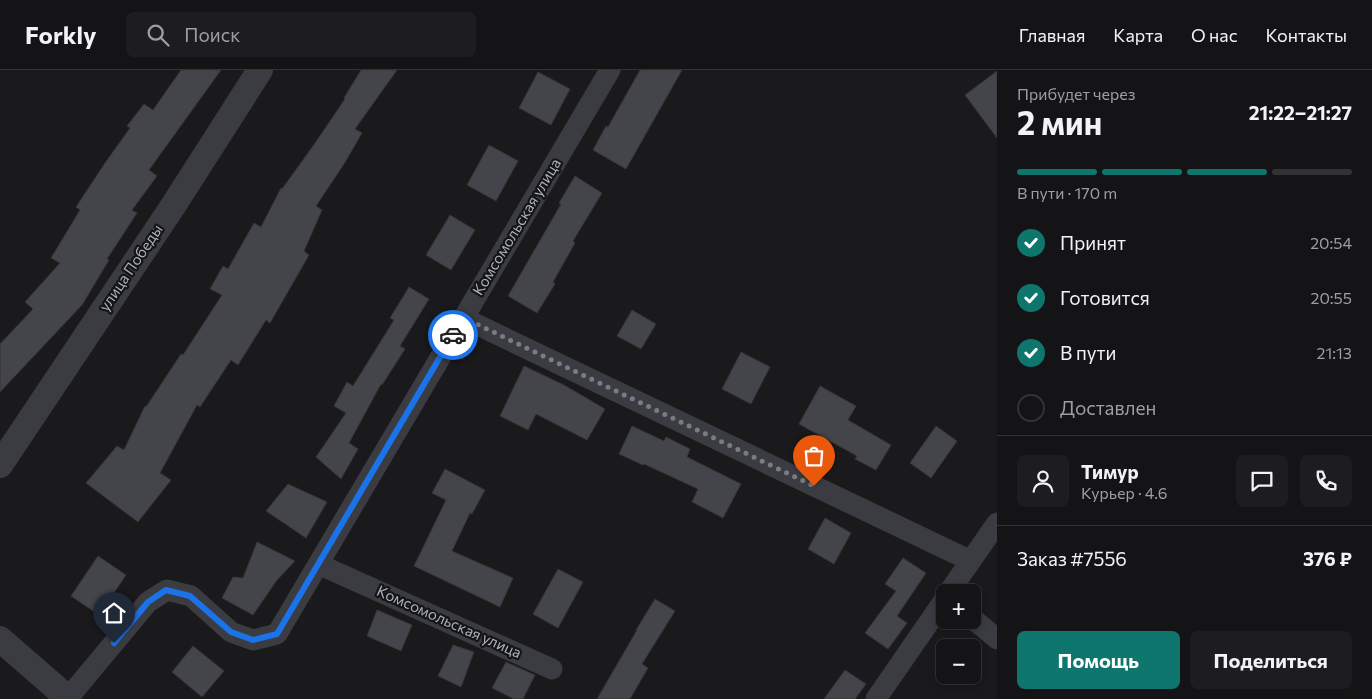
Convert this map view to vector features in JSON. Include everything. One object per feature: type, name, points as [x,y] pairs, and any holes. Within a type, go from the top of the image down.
[{"type":"street","name":"улица Победы","points":[[0,465],[173,206],[260,70]]},
{"type":"street","name":"Комсомольская улица","points":[[69,699],[148,602],[166,590],[190,596],[231,632],[253,640],[277,634],[610,70]]},
{"type":"street","points":[[464,318],[971,561]]},
{"type":"street","points":[[955,584],[997,523]]},
{"type":"street","name":"Комсомольская улица","points":[[318,564],[552,669]]},
{"type":"street","points":[[876,699],[936,612]]},
{"type":"street","points":[[981,626],[997,639]]},
{"type":"street","points":[[0,638],[69,699]]},
{"type":"building","points":[[181,70],[221,70],[149,170],[157,176],[132,210],[137,213],[107,259],[109,260],[82,305],[0,392],[0,344],[33,309],[25,302],[60,263],[51,258],[80,210],[76,207],[130,128],[127,126],[144,104],[153,110]]},
{"type":"building","points":[[361,70],[397,70],[355,129],[362,133],[316,206],[322,210],[304,251],[309,255],[270,323],[266,320],[238,365],[231,360],[200,407],[197,405],[160,473],[171,480],[138,522],[86,483],[117,446],[124,450],[145,406],[181,354],[183,355],[222,295],[210,289],[223,266],[228,269],[254,223],[261,227],[281,188],[345,99]]},
{"type":"building","points":[[640,70],[682,70],[626,169],[593,150]]},
{"type":"building","points":[[997,71],[997,138],[965,95]]},
{"type":"building","points":[[538,72],[570,89],[551,125],[519,108]]},
{"type":"building","points":[[489,145],[518,161],[496,201],[467,185]]},
{"type":"building","points":[[575,176],[602,193],[573,241],[575,243],[553,282],[555,284],[537,313],[508,296]]},
{"type":"building","points":[[450,215],[475,230],[451,270],[426,255]]},
{"type":"building","points":[[409,287],[429,299],[400,346],[405,349],[381,384],[349,443],[358,449],[341,479],[316,457],[346,413],[334,406],[347,382],[353,386],[394,320],[390,318]]},
{"type":"building","points":[[632,310],[656,324],[641,349],[617,336]]},
{"type":"building","points":[[741,352],[770,367],[751,404],[722,389]]},
{"type":"building","points":[[524,366],[564,385],[605,409],[587,440],[536,414],[528,430],[500,416]]},
{"type":"building","points":[[820,386],[856,406],[848,420],[891,445],[876,470],[855,459],[857,456],[799,424]]},
{"type":"building","points":[[632,426],[664,441],[666,437],[690,449],[687,457],[741,484],[723,518],[692,502],[698,489],[619,454]]},
{"type":"building","points":[[936,426],[957,441],[931,478],[910,463]]},
{"type":"building","points":[[445,469],[485,490],[472,514],[470,513],[452,551],[513,578],[500,607],[414,566],[446,500],[432,493]]},
{"type":"building","points":[[288,484],[327,502],[306,538],[266,511]]},
{"type":"building","points":[[825,518],[851,533],[834,564],[808,549]]},
{"type":"building","points":[[257,542],[295,561],[277,580],[253,615],[222,598],[233,577],[243,578]]},
{"type":"building","points":[[98,556],[126,575],[99,615],[71,596]]},
{"type":"building","points":[[903,558],[926,573],[897,616],[907,623],[888,649],[865,633],[896,591],[885,584]]},
{"type":"building","points":[[558,569],[583,582],[558,628],[533,614]]},
{"type":"building","points":[[655,599],[675,611],[642,664],[648,668],[630,699],[597,699],[636,630]]},
{"type":"building","points":[[377,610],[412,625],[401,651],[367,636]]},
{"type":"building","points":[[453,645],[474,652],[461,687],[438,676]]},
{"type":"building","points":[[193,646],[224,671],[202,697],[172,672]]},
{"type":"building","points":[[506,662],[535,675],[523,699],[514,699],[492,688]]},
{"type":"building","points":[[845,670],[866,684],[855,699],[824,699]]},
{"type":"way so far","points":[[453,335],[464,318],[814,486]]},
{"type":"route","points":[[114,643],[148,602],[166,590],[190,596],[231,632],[253,640],[277,634],[453,335]]}]
